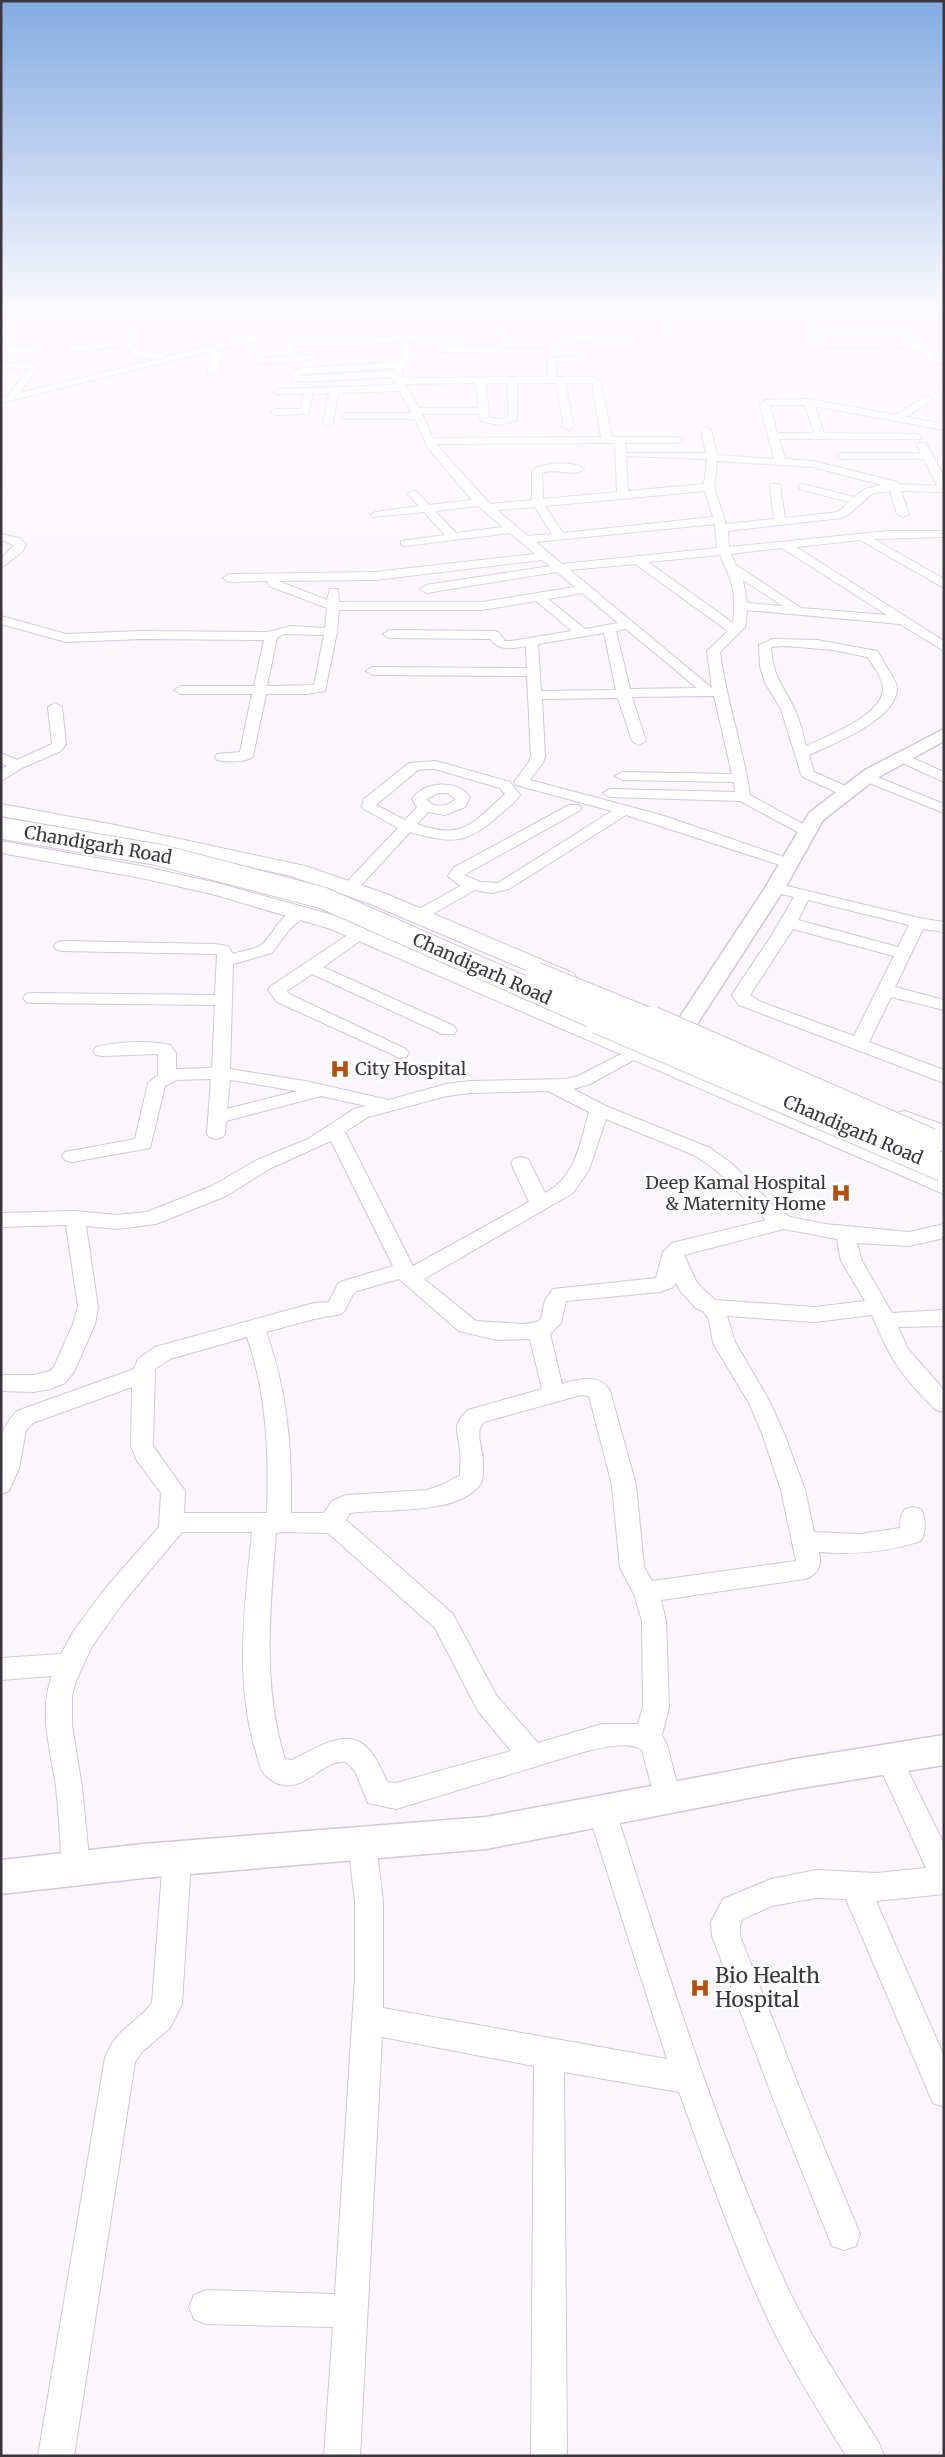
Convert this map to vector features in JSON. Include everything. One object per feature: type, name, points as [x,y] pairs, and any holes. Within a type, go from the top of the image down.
[{"type":"main road","points":[[1,810],[114,831],[288,869],[349,889],[944,1135]]},
{"type":"main road","points":[[1,817],[175,849],[328,886],[444,932],[514,964],[650,1019],[944,1148]]},
{"type":"main road","name":"Chandigarh Road","points":[[1,828],[159,855],[323,898],[661,1048],[944,1168]]},
{"type":"main road","points":[[1,847],[141,872],[217,889],[339,924],[944,1185]]},
{"type":"street","points":[[424,429],[429,441],[483,505],[584,589],[714,692]]},
{"type":"street","points":[[605,429],[607,440]]},
{"type":"street","points":[[771,429],[780,460]]},
{"type":"street","points":[[818,429],[820,436]]},
{"type":"street","points":[[526,540],[721,524],[780,523],[840,515],[849,510],[856,501],[873,489],[944,489],[912,429]]},
{"type":"street","points":[[706,430],[712,457],[709,487],[721,524],[724,552],[739,584],[741,606],[739,628],[715,646],[713,651],[714,692],[734,746],[743,797]]},
{"type":"street","points":[[773,436],[917,437]]},
{"type":"street","points":[[805,436],[811,450]]},
{"type":"street","points":[[429,441],[551,444],[607,440],[678,440]]},
{"type":"street","points":[[620,440],[623,495]]},
{"type":"street","points":[[621,454],[780,460],[822,466],[885,482],[898,488]]},
{"type":"street","points":[[842,456],[928,456]]},
{"type":"street","points":[[560,536],[538,503],[538,469],[579,469]]},
{"type":"street","points":[[775,486],[780,523]]},
{"type":"street","points":[[376,515],[426,508],[538,503],[709,487]]},
{"type":"street","points":[[803,487],[856,501]]},
{"type":"street","points":[[898,488],[899,515],[904,534]]},
{"type":"street","points":[[413,494],[453,537]]},
{"type":"street","points":[[389,513],[418,542]]},
{"type":"street","points":[[405,543],[514,529]]},
{"type":"street","points":[[426,589],[559,568],[864,537],[944,534]]},
{"type":"street","points":[[1,537],[15,540],[20,544],[18,550],[1,565]]},
{"type":"street","points":[[864,537],[944,584]]},
{"type":"street","points":[[785,545],[944,647]]},
{"type":"street","points":[[229,578],[336,578],[393,575],[544,556]]},
{"type":"street","points":[[639,561],[736,631]]},
{"type":"street","points":[[731,567],[799,611]]},
{"type":"street","points":[[262,578],[333,606],[482,606],[584,589]]},
{"type":"street","points":[[181,690],[307,690],[320,688],[331,632],[336,578]]},
{"type":"street","points":[[539,597],[582,633]]},
{"type":"street","points":[[482,606],[488,620],[486,626],[505,645],[532,643],[629,625]]},
{"type":"street","points":[[741,606],[904,620]]},
{"type":"street","points":[[1,620],[66,638],[142,634],[271,636],[285,630],[331,632]]},
{"type":"street","points":[[609,628],[624,694],[639,740]]},
{"type":"street","points":[[389,634],[494,635]]},
{"type":"street","points":[[222,757],[246,756],[271,636]]},
{"type":"street","points":[[803,753],[869,720],[888,702],[890,688],[875,657],[862,651],[806,643],[778,641],[765,645],[766,666],[772,683],[788,709],[808,774],[847,792]]},
{"type":"street","points":[[521,782],[536,763],[538,756],[532,672],[532,643]]},
{"type":"street","points":[[373,670],[532,672]]},
{"type":"street","points":[[534,695],[714,692]]},
{"type":"street","points":[[1,777],[17,765],[56,748],[59,744],[55,707]]},
{"type":"street","points":[[1,1220],[76,1218],[117,1222],[149,1219],[186,1206],[219,1191],[264,1164],[304,1149],[336,1131],[350,1118],[388,1105],[446,1090],[470,1087],[554,1087],[584,1080],[683,1027],[775,888],[816,816],[867,777],[943,735]]},
{"type":"street","points":[[422,753],[521,782],[626,809],[691,829],[788,863]]},
{"type":"street","points":[[1,757],[17,765]]},
{"type":"street","points":[[901,757],[944,778]]},
{"type":"street","points":[[436,765],[504,785],[513,795],[466,834],[452,837],[442,836],[406,826],[376,813],[369,806],[369,802],[414,766],[436,765]]},
{"type":"street","points":[[349,889],[425,807],[419,799],[424,792],[436,789],[451,790],[470,775]]},
{"type":"street","points":[[622,776],[740,778]]},
{"type":"street","points":[[867,777],[944,809]]},
{"type":"street","points":[[610,793],[743,797],[807,832]]},
{"type":"street","points":[[574,808],[456,873],[459,878],[473,885],[490,888],[503,886],[626,809]]},
{"type":"street","points":[[418,916],[473,885]]},
{"type":"street","points":[[775,888],[860,906],[918,923],[944,927]]},
{"type":"street","points":[[803,894],[770,951],[744,988],[741,995],[745,1001],[944,1077]]},
{"type":"street","points":[[226,961],[266,949],[284,926],[300,913]]},
{"type":"street","points":[[787,922],[902,954]]},
{"type":"street","points":[[859,1044],[918,923]]},
{"type":"street","points":[[361,933],[280,986],[277,990],[282,998],[400,1053]]},
{"type":"street","points":[[62,946],[215,949],[225,954],[221,1074],[217,1125],[320,1090]]},
{"type":"street","points":[[310,967],[448,1030]]},
{"type":"street","points":[[885,990],[944,1005]]},
{"type":"street","points":[[32,998],[222,1000]]},
{"type":"street","points":[[102,1052],[150,1048],[164,1049],[167,1053],[167,1076]]},
{"type":"street","points":[[72,1156],[143,1144],[155,1087],[160,1079],[167,1076],[221,1074],[265,1079],[388,1105]]},
{"type":"street","points":[[554,1087],[599,1110],[689,1145],[714,1159],[754,1200],[784,1222],[825,1231],[909,1239],[944,1231]]},
{"type":"street","points":[[76,1868],[69,1786],[58,1721],[59,1689],[69,1664],[82,1640],[113,1597],[165,1540],[173,1522],[172,1491],[145,1456],[142,1446],[143,1374],[146,1364],[163,1353],[314,1311],[336,1308],[340,1304],[344,1289],[350,1286],[407,1274],[540,1204],[569,1187],[574,1180],[599,1110]]},
{"type":"street","points":[[336,1131],[407,1274],[416,1286],[466,1326],[475,1330],[538,1330],[545,1328],[551,1322],[554,1302],[560,1294],[666,1282],[673,1252]]},
{"type":"street","points":[[521,1163],[540,1204]]},
{"type":"street","points":[[1,1384],[30,1384],[58,1379],[63,1372],[84,1324],[88,1307],[76,1218]]},
{"type":"street","points":[[673,1252],[686,1246],[784,1222]]},
{"type":"street","points":[[848,1234],[846,1240],[854,1268],[881,1314],[900,1354],[944,1404]]},
{"type":"street","points":[[673,1252],[688,1287],[703,1303],[711,1307],[766,1314],[825,1316],[881,1314],[944,1318]]},
{"type":"street","points":[[646,1592],[805,1569],[809,1562],[793,1490],[774,1436],[759,1402],[724,1342],[719,1320],[711,1307]]},
{"type":"street","points":[[254,1328],[267,1360],[276,1398],[279,1428],[272,1524],[257,1634],[255,1683],[261,1725],[274,1767],[283,1773],[292,1772],[331,1752],[354,1753],[363,1760],[378,1794],[396,1796],[596,1737],[634,1734],[648,1737],[654,1745],[667,1798]]},
{"type":"street","points":[[538,1330],[554,1394]]},
{"type":"street","points":[[1,1485],[10,1459],[14,1428],[18,1421],[64,1402],[143,1374]]},
{"type":"street","points":[[58,1379],[64,1402]]},
{"type":"street","points":[[333,1523],[337,1511],[343,1506],[354,1503],[408,1502],[462,1488],[471,1479],[472,1451],[467,1432],[468,1424],[476,1416],[488,1411],[581,1387],[593,1387],[599,1391],[612,1434],[624,1485],[632,1568],[646,1592],[654,1621],[656,1707],[648,1737]]},
{"type":"street","points":[[805,1542],[833,1544],[890,1542],[913,1534],[913,1516]]},
{"type":"street","points":[[173,1522],[333,1523],[444,1621],[488,1703],[533,1757]]},
{"type":"street","points":[[1,1668],[69,1664]]},
{"type":"street","points":[[1,1877],[76,1868],[486,1833],[667,1798],[944,1750]]},
{"type":"street","points":[[890,1759],[944,1875]]},
{"type":"street","points":[[602,1812],[688,2078],[773,2293],[796,2339],[866,2456]]},
{"type":"street","points":[[342,2456],[369,2020],[371,1936],[362,1843]]},
{"type":"street","points":[[56,2456],[120,2058],[131,2040],[165,2013],[167,2004],[177,1859]]},
{"type":"street","points":[[844,2234],[729,1945],[725,1922],[733,1909],[771,1893],[816,1884],[876,1887],[944,1880]]},
{"type":"street","points":[[855,1886],[944,2092]]},
{"type":"street","points":[[369,2020],[688,2078]]},
{"type":"street","points":[[549,2054],[549,2456]]},
{"type":"street","points":[[206,2307],[350,2310]]},
{"type":"place","name":"City Hospital","points":[[340,1069]]},
{"type":"place","name":"Deep Kamal Hospital & Maternity Home","points":[[841,1193]]},
{"type":"place","name":"Bio Health Hospital","points":[[700,1988]]}]
